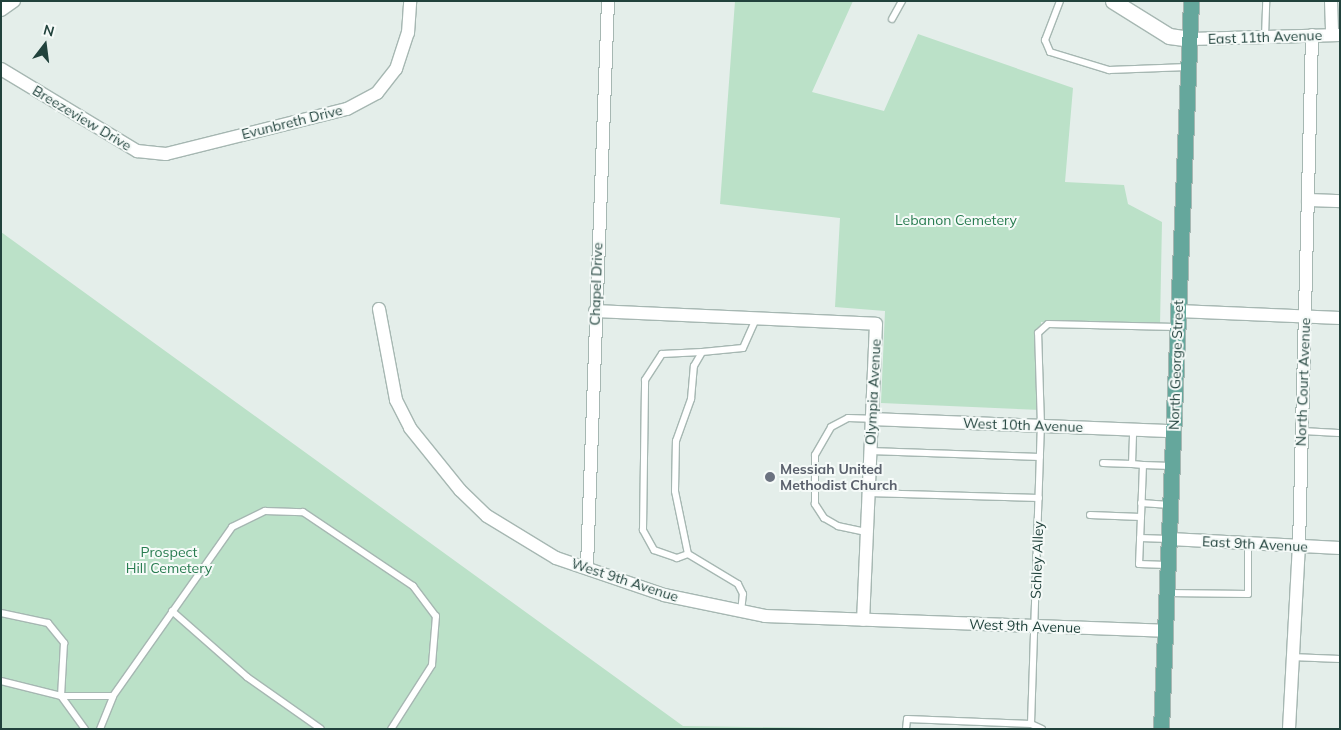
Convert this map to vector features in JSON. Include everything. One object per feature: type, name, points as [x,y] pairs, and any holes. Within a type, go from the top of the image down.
[{"type":"main road","name":"North George Street","points":[[1161,729],[1191,1]]},
{"type":"street","points":[[1,10],[14,1]]},
{"type":"street","name":"Evunbreth Drive","points":[[166,154],[347,108],[377,93],[396,69],[408,33],[410,1]]},
{"type":"street","name":"Chapel Drive","points":[[587,566],[608,1]]},
{"type":"street","points":[[1113,1],[1169,36],[1190,39]]},
{"type":"street","points":[[1331,1],[1336,35]]},
{"type":"street","name":"North Court Avenue","points":[[1289,729],[1290,657],[1299,546],[1300,431],[1305,317],[1312,35]]},
{"type":"street","name":"East 11th Avenue","points":[[1190,39],[1336,35]]},
{"type":"street","name":"Breezeview Drive","points":[[1,69],[137,151],[166,154]]},
{"type":"street","points":[[1308,200],[1340,201]]},
{"type":"street","name":"West 9th Avenue","points":[[379,309],[396,400],[410,428],[460,490],[515,536],[556,558],[587,566],[664,595],[741,613],[863,620],[1165,631]]},
{"type":"street","name":"Olympia Avenue","points":[[595,311],[876,324],[863,620]]},
{"type":"street","points":[[1178,311],[1340,318]]},
{"type":"street","name":"West 10th Avenue","points":[[871,419],[1174,431]]},
{"type":"street","name":"East 9th Avenue","points":[[1170,539],[1340,548]]},
{"type":"lane","points":[[892,19],[902,1]]},
{"type":"lane","points":[[1060,1],[1045,40],[1050,52],[1109,70],[1188,67]]},
{"type":"lane","points":[[1265,37],[1266,1]]},
{"type":"lane","points":[[688,554],[677,558],[654,550],[642,530],[645,380],[662,354],[743,348],[756,319]]},
{"type":"lane","name":"Schley Alley","points":[[1031,724],[1041,426],[1038,333],[1048,324],[1177,327]]},
{"type":"lane","points":[[702,352],[694,366],[691,399],[676,441],[675,491],[688,554],[738,584],[743,594],[741,613]]},
{"type":"lane","points":[[866,532],[838,526],[815,504],[815,455],[831,426],[848,418],[871,419]]},
{"type":"lane","points":[[1132,464],[1133,430]]},
{"type":"lane","points":[[1300,431],[1340,433]]},
{"type":"lane","points":[[870,451],[1040,457]]},
{"type":"lane","points":[[1102,463],[1172,466]]},
{"type":"lane","points":[[1143,465],[1139,564],[1168,566]]},
{"type":"lane","points":[[868,493],[1039,498]]},
{"type":"lane","points":[[1141,503],[1171,505]]},
{"type":"lane","points":[[100,729],[113,696],[232,527],[265,511],[303,512],[413,586],[436,616],[432,665],[391,729]]},
{"type":"lane","points":[[1090,515],[1141,517]]},
{"type":"lane","points":[[1140,538],[1170,539]]},
{"type":"lane","points":[[1167,593],[1248,594],[1248,544]]},
{"type":"lane","points":[[172,612],[247,677],[321,729]]},
{"type":"lane","points":[[1,613],[48,623],[64,643],[61,696],[85,729]]},
{"type":"lane","points":[[1290,657],[1340,659]]},
{"type":"lane","points":[[1,681],[61,696],[113,696]]},
{"type":"lane","points":[[906,729],[908,719],[1031,724],[1042,729]]},
{"type":"green space","name":"Lebanon Cemetery","points":[[735,1],[853,1],[812,92],[884,111],[918,34],[1073,88],[1065,182],[1124,185],[1128,204],[1162,222],[1160,326],[1041,322],[1041,410],[881,403],[885,311],[835,307],[840,218],[720,204]]},
{"type":"green space","name":"Prospect Hill Cemetery","points":[[1,232],[683,726],[898,729],[1,729]]},
{"type":"place","name":"Messiah United Methodist Church","points":[[770,477]]}]
